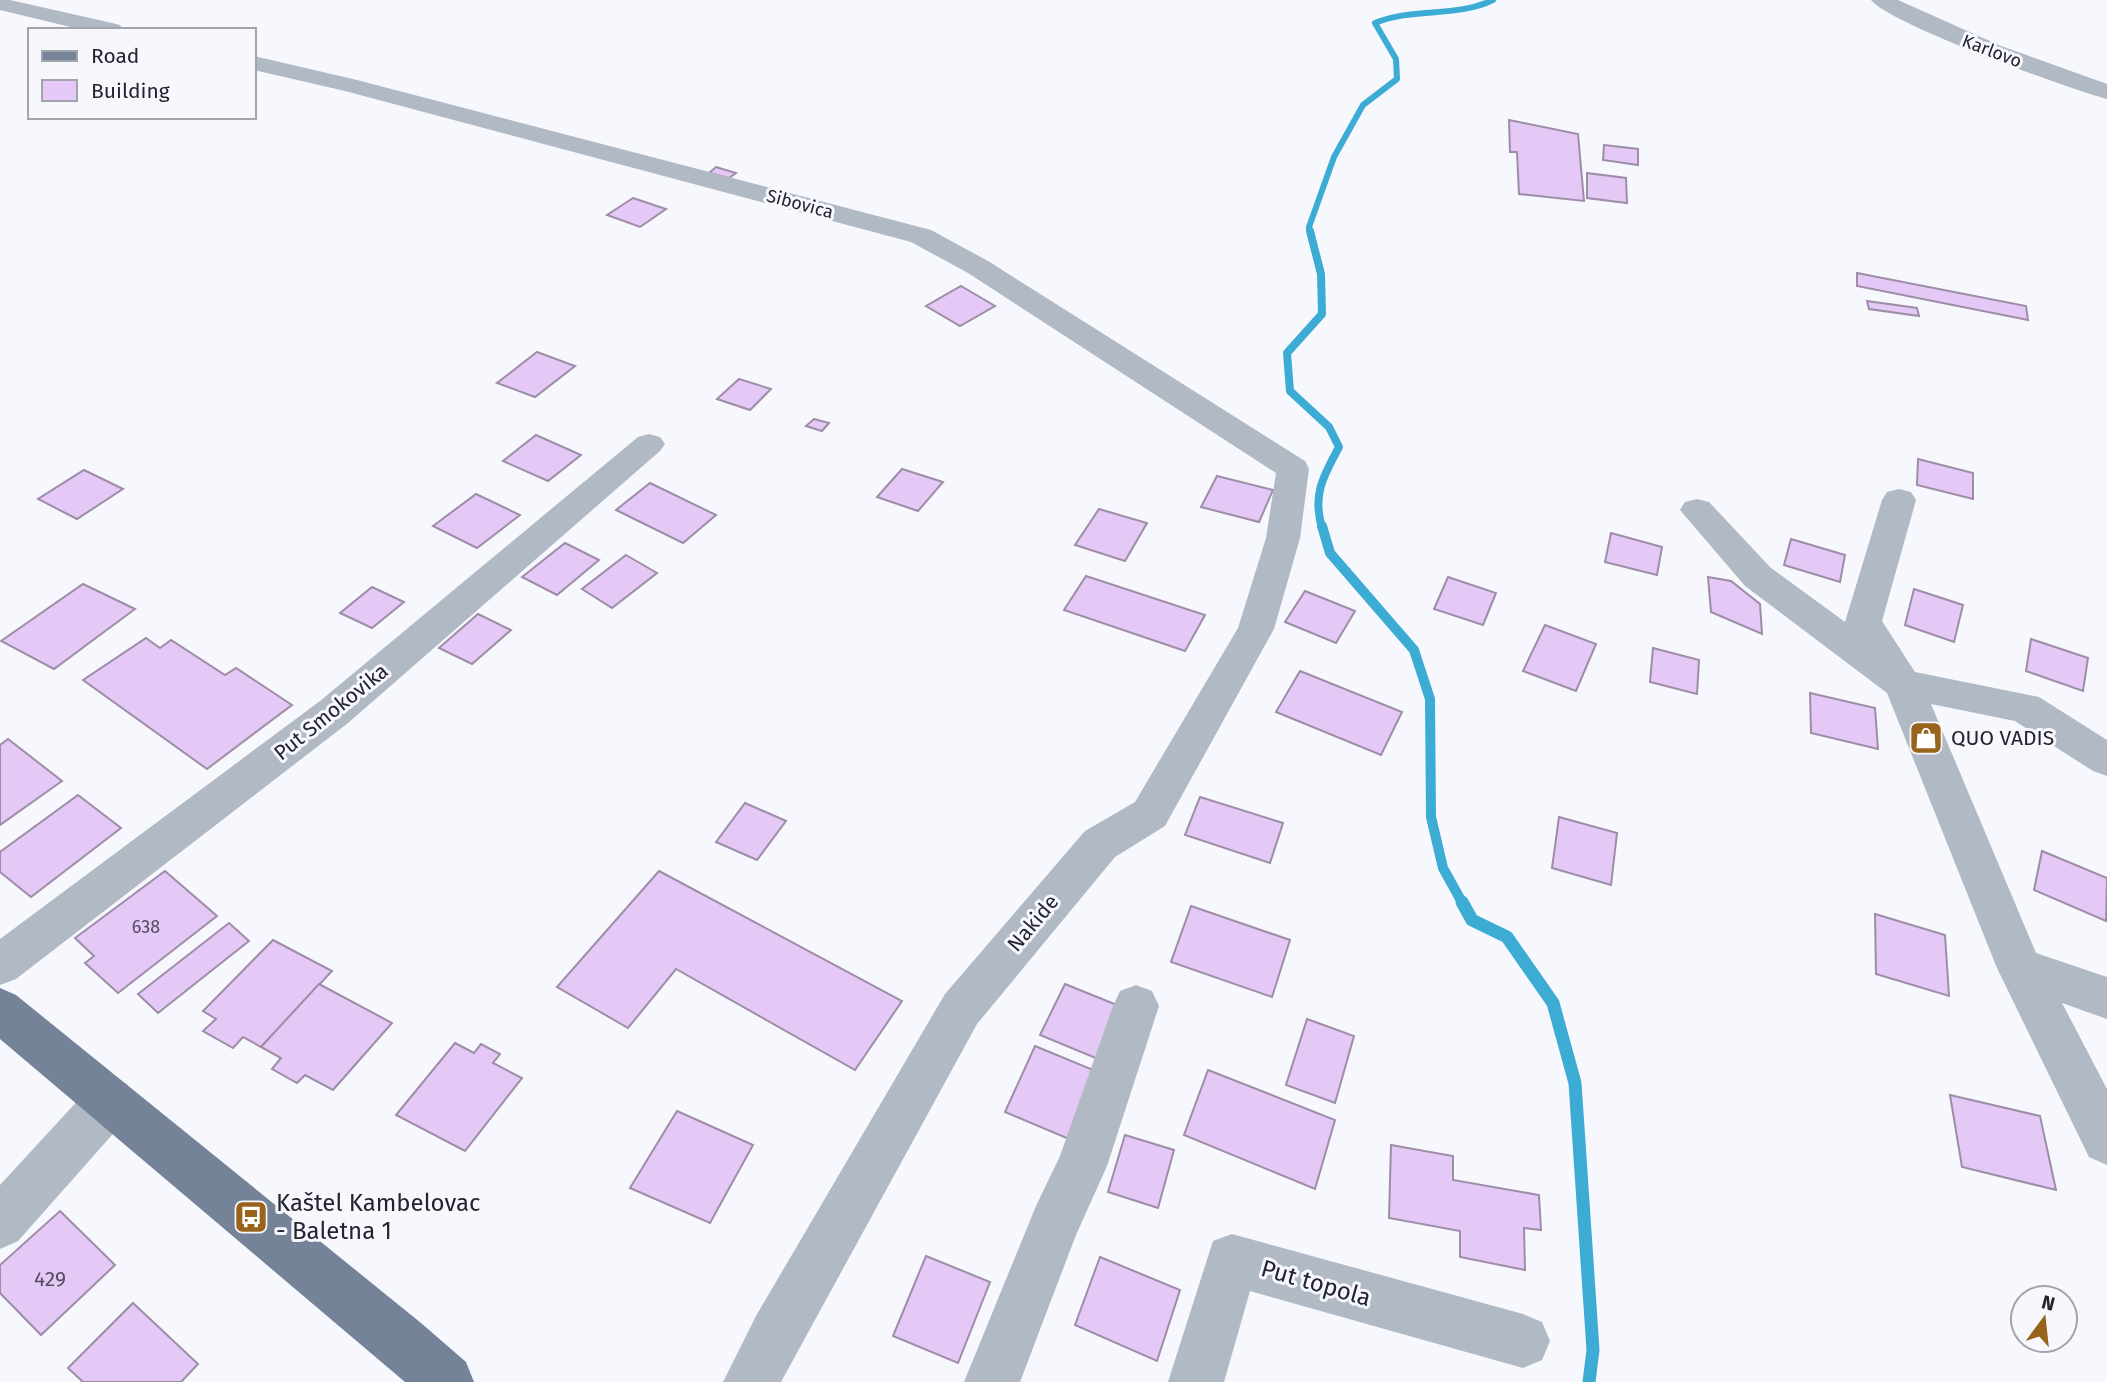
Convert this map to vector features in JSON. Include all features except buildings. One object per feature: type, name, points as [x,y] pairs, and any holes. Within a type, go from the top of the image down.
[{"type":"main road","points":[[0,1010],[402,1342],[446,1382]]},
{"type":"street","name":"Karlovo","points":[[1882,0],[1943,32],[2045,72],[2107,92]]},
{"type":"street","points":[[0,4],[103,28]]},
{"type":"street","name":"Sibovica","points":[[256,63],[349,85],[921,236],[978,267],[1293,468]]},
{"type":"street","name":"Put Smokovika","points":[[0,965],[334,712],[649,444]]},
{"type":"street","name":"Nakide","points":[[751,1382],[775,1335],[961,1009],[1100,844],[1150,814],[1256,629],[1283,538],[1293,468]]},
{"type":"street","points":[[1899,500],[1863,622],[1903,684],[2020,968],[2107,1140]]},
{"type":"street","points":[[1697,510],[1758,577],[1903,684],[2025,708],[2107,760]]},
{"type":"street","points":[[2020,968],[2107,998]]},
{"type":"street","points":[[992,1382],[1054,1224],[1082,1166],[1136,1006]]},
{"type":"street","points":[[0,1223],[110,1101]]},
{"type":"street","name":"Put topola","points":[[1196,1382],[1232,1260],[1523,1341]]},
{"type":"waterway","points":[[1310,233],[1309,227],[1334,157],[1363,105],[1397,79],[1396,59],[1375,23],[1404,15],[1464,9],[1493,0]]},
{"type":"waterway","points":[[1310,231],[1321,274],[1322,314],[1287,353],[1290,391],[1329,427],[1339,447],[1321,485],[1318,505],[1322,528]]},
{"type":"waterway","points":[[1322,526],[1330,553],[1414,650],[1430,699],[1431,817],[1443,868],[1463,904]]},
{"type":"waterway","points":[[1462,902],[1472,920],[1507,937],[1553,1003],[1575,1083],[1593,1350],[1589,1382]]},
{"type":"place","name":"QUO VADIS","points":[[1926,738]]},
{"type":"place","name":"Kaštel Kambelovac - Baletna 1","points":[[251,1217]]}]
